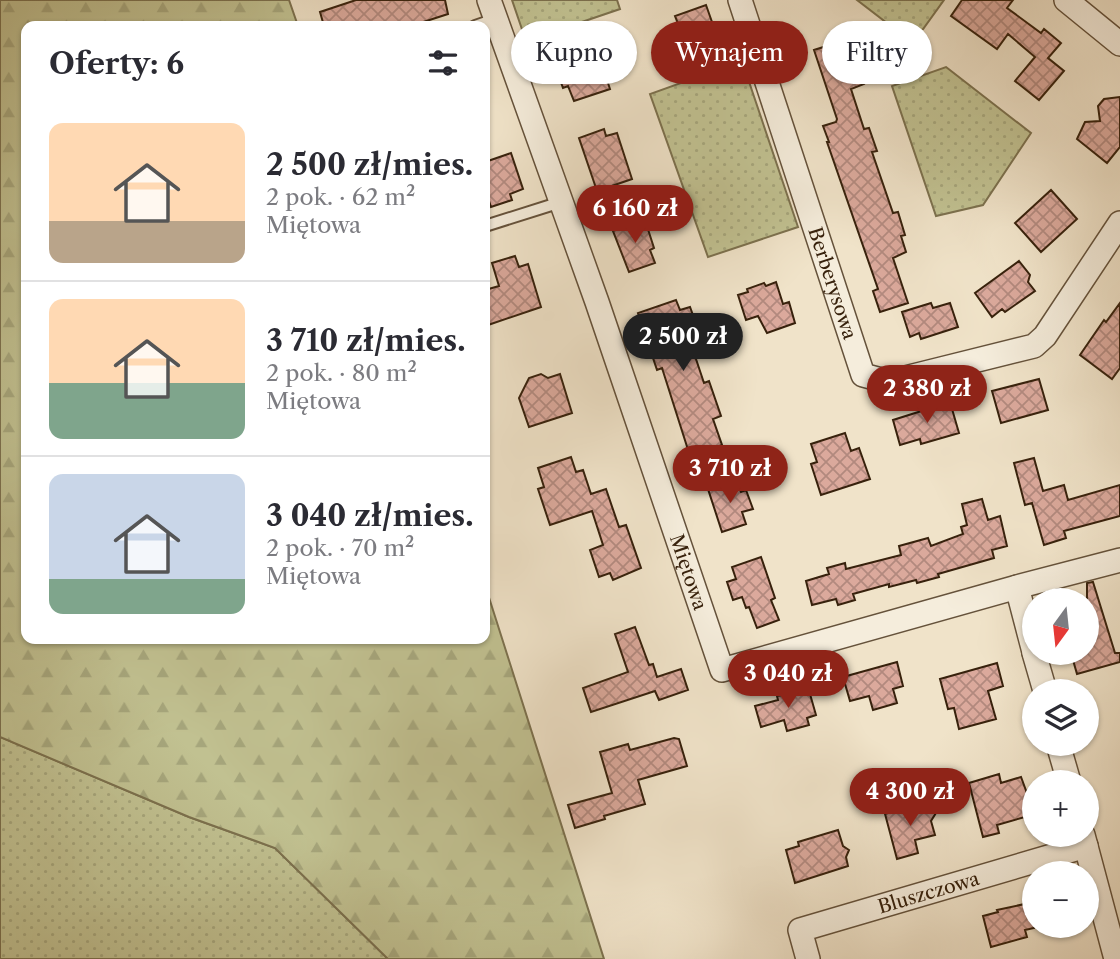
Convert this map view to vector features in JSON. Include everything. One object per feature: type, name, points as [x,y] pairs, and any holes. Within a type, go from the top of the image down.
[{"type":"street","name":"Berberysowa","points":[[740,0],[863,375],[889,382],[1034,346],[1045,336],[1120,223]]},
{"type":"street","points":[[1066,0],[1120,44]]},
{"type":"street","name":"Miętowa","points":[[490,25],[561,202],[722,670],[1017,587]]},
{"type":"street","points":[[1022,606],[1017,587],[1120,560]]},
{"type":"street","name":"Bluszczowa","points":[[808,959],[800,930],[1062,847]]},
{"type":"street","points":[[1086,847],[1116,959]]},
{"type":"lane","points":[[490,224],[561,202]]},
{"type":"green space","points":[[0,0],[289,0],[296,21],[21,21],[21,644],[490,644],[490,601],[604,959],[388,959],[275,848],[189,817],[0,737]]},
{"type":"green space","points":[[512,0],[617,0],[620,9],[585,21],[519,21]]},
{"type":"green space","points":[[857,0],[944,0],[929,21],[884,21]]},
{"type":"green space","points":[[946,67],[1031,133],[983,205],[936,216],[892,86],[932,84],[932,72]]},
{"type":"green space","points":[[678,84],[750,84],[798,227],[708,257],[650,94]]},
{"type":"green space","points":[[0,737],[189,817],[275,848],[388,959],[0,959]]},
{"type":"building","points":[[356,0],[445,0],[448,14],[426,21],[323,21],[320,12]]},
{"type":"building","points":[[962,0],[1013,0],[1007,8],[1041,33],[1044,29],[1061,43],[1048,58],[1064,71],[1039,100],[1015,81],[1035,57],[1008,34],[997,49],[951,16]]},
{"type":"building","points":[[706,5],[712,21],[677,21],[675,16]]},
{"type":"building","points":[[822,47],[822,74],[814,50]]},
{"type":"building","points":[[562,84],[608,84],[610,89],[574,101],[568,86],[563,88]]},
{"type":"building","points":[[825,84],[864,84],[851,89],[864,129],[869,128],[877,151],[872,152],[893,213],[898,212],[905,235],[901,236],[906,252],[893,258],[908,303],[880,312],[873,291],[878,289],[823,126],[836,122]]},
{"type":"building","points":[[1120,97],[1120,147],[1107,163],[1077,139],[1085,122],[1100,121],[1098,106],[1104,99]]},
{"type":"building","points":[[604,129],[606,136],[617,133],[632,179],[597,191],[579,138]]},
{"type":"building","points":[[511,153],[523,189],[510,194],[512,200],[491,207],[490,204],[490,160]]},
{"type":"building","points":[[1051,190],[1077,219],[1041,252],[1015,223]]},
{"type":"building","points":[[645,220],[654,248],[650,250],[655,263],[629,272],[613,231],[624,227],[628,221],[635,223]]},
{"type":"building","points":[[515,256],[519,267],[528,264],[541,307],[490,324],[490,289],[499,286],[492,263]]},
{"type":"building","points":[[1019,261],[1030,275],[1028,282],[1035,291],[1005,312],[1002,309],[992,317],[975,293]]},
{"type":"building","points":[[776,282],[783,304],[789,302],[795,323],[767,333],[758,316],[746,320],[738,295],[764,283],[766,286]]},
{"type":"building","points":[[676,300],[680,310],[690,307],[703,343],[692,347],[704,383],[709,381],[721,416],[713,419],[722,445],[690,456],[662,368],[657,370],[638,313]]},
{"type":"building","points":[[931,303],[933,308],[950,303],[958,327],[921,339],[919,333],[910,337],[902,312]]},
{"type":"building","points":[[1120,303],[1120,368],[1112,379],[1080,355],[1104,320],[1106,322]]},
{"type":"building","points":[[541,374],[548,378],[560,374],[572,413],[529,427],[519,398],[529,378]]},
{"type":"building","points":[[1039,379],[1048,410],[1001,423],[992,391]]},
{"type":"building","points":[[950,402],[959,433],[921,444],[920,439],[900,445],[893,420]]},
{"type":"building","points":[[845,433],[851,451],[859,448],[870,479],[821,495],[811,464],[817,462],[811,444]]},
{"type":"building","points":[[571,457],[576,472],[583,470],[591,494],[606,489],[619,527],[626,525],[641,568],[613,580],[610,573],[599,577],[590,550],[603,545],[592,511],[550,525],[538,489],[544,487],[538,468]]},
{"type":"building","points":[[1034,458],[1043,491],[1064,485],[1068,500],[1120,485],[1120,516],[1064,531],[1066,538],[1044,545],[1032,503],[1025,505],[1014,463]]},
{"type":"building","points":[[736,479],[741,492],[746,490],[753,509],[742,512],[746,524],[722,532],[708,489]]},
{"type":"building","points":[[982,499],[988,520],[1000,516],[1007,546],[992,550],[994,558],[917,583],[916,580],[889,587],[889,584],[853,594],[855,600],[838,605],[836,599],[812,605],[806,581],[829,574],[827,568],[845,563],[846,569],[901,555],[899,546],[928,538],[931,546],[963,534],[961,527],[967,525],[962,504]]},
{"type":"building","points":[[761,557],[775,598],[771,600],[779,620],[757,628],[742,597],[733,600],[727,582],[736,579],[732,567]]},
{"type":"building","points":[[1093,582],[1095,588],[1087,588],[1087,583]]},
{"type":"building","points":[[1099,601],[1115,653],[1120,653],[1120,662],[1077,674],[1074,665],[1099,665]]},
{"type":"building","points":[[635,627],[649,665],[653,664],[657,677],[681,669],[688,690],[659,700],[655,691],[591,712],[583,688],[628,672],[615,634]]},
{"type":"building","points":[[897,662],[903,686],[893,689],[897,703],[873,710],[869,696],[850,701],[843,677]]},
{"type":"building","points":[[997,663],[1003,686],[988,691],[996,719],[959,729],[954,708],[948,709],[940,679]]},
{"type":"building","points":[[808,687],[816,715],[807,718],[809,725],[787,731],[784,720],[761,727],[755,706],[778,700],[777,696]]},
{"type":"building","points":[[679,739],[687,766],[638,780],[645,804],[575,828],[568,805],[612,793],[600,752],[628,744],[630,750]]},
{"type":"building","points":[[999,774],[1001,783],[1021,777],[1022,818],[997,825],[999,833],[983,837],[969,783]]},
{"type":"building","points":[[925,800],[928,809],[936,813],[931,821],[935,835],[915,840],[918,853],[897,859],[885,814]]},
{"type":"building","points":[[838,830],[843,846],[849,850],[846,857],[848,866],[795,883],[786,850],[799,846],[798,842]]},
{"type":"building","points":[[1022,905],[1023,938],[991,947],[983,916],[998,912],[997,910]]}]
